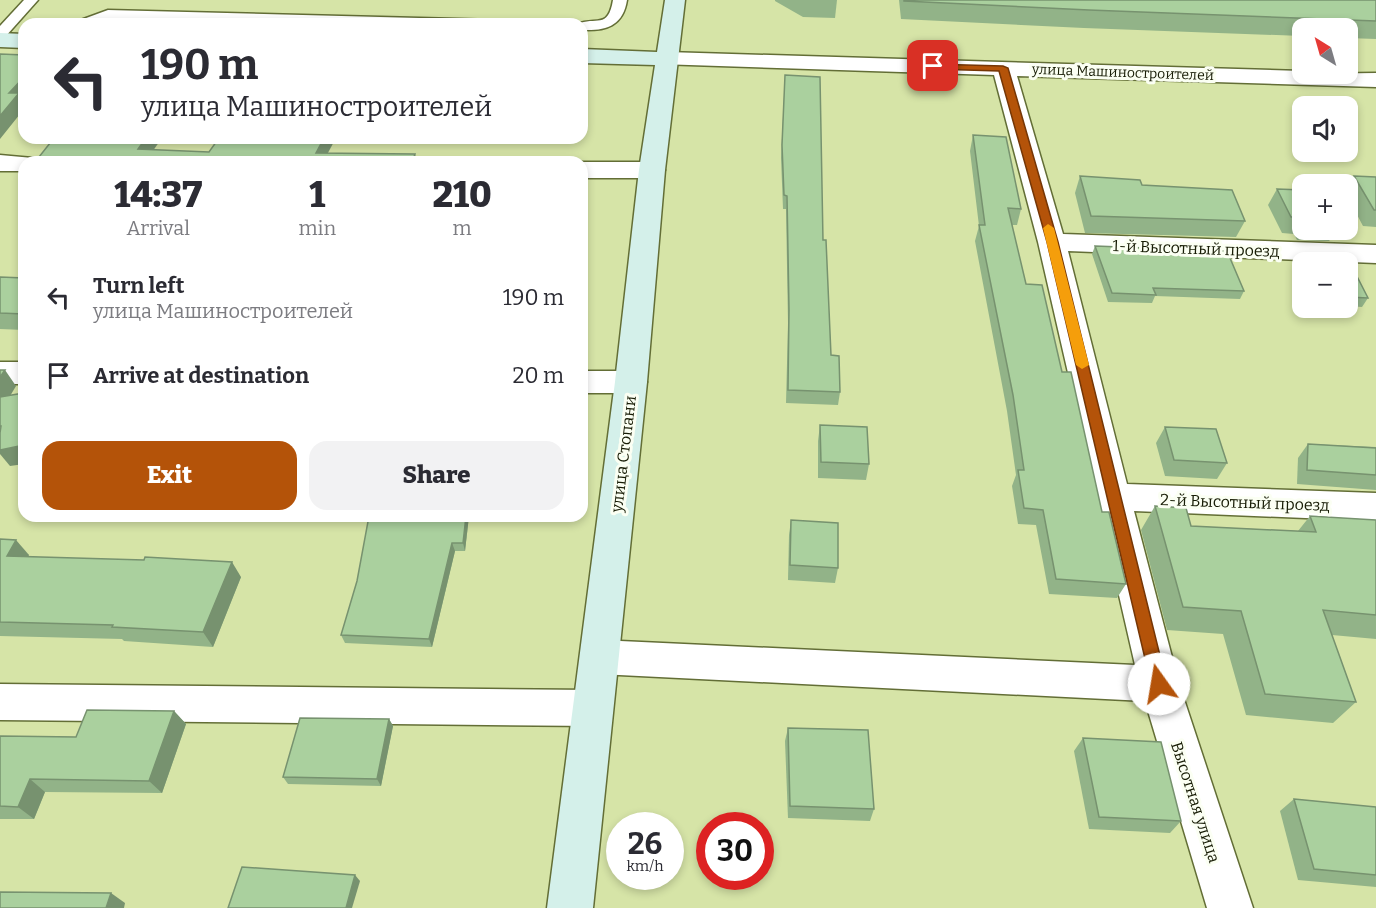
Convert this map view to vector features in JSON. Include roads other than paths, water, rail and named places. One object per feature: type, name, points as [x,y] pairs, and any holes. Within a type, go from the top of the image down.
[{"type":"street","name":"улица Стопани","points":[[570,908],[631,382],[652,170],[675,0]]},
{"type":"street","points":[[0,40],[18,40]]},
{"type":"street","name":"улица Машиностроителей","points":[[588,56],[1376,80]]},
{"type":"street","name":"Высотная улица","points":[[1003,68],[1052,242],[1159,684],[1230,908]]},
{"type":"street","points":[[0,163],[18,163]]},
{"type":"street","points":[[588,170],[652,170]]},
{"type":"street","name":"1-й Высотный проезд","points":[[1052,242],[1376,254]]},
{"type":"street","points":[[0,373],[18,373]]},
{"type":"street","points":[[588,382],[631,382]]},
{"type":"street","name":"2-й Высотный проезд","points":[[1114,497],[1376,507]]},
{"type":"street","points":[[599,657],[1159,684]]},
{"type":"street","points":[[0,702],[593,708]]},
{"type":"lane","points":[[0,34],[32,0]]},
{"type":"lane","points":[[108,14],[120,0]]},
{"type":"lane","points":[[588,25],[610,22],[619,14],[620,0]]},
{"type":"lane","points":[[98,18],[108,14],[264,18]]}]
